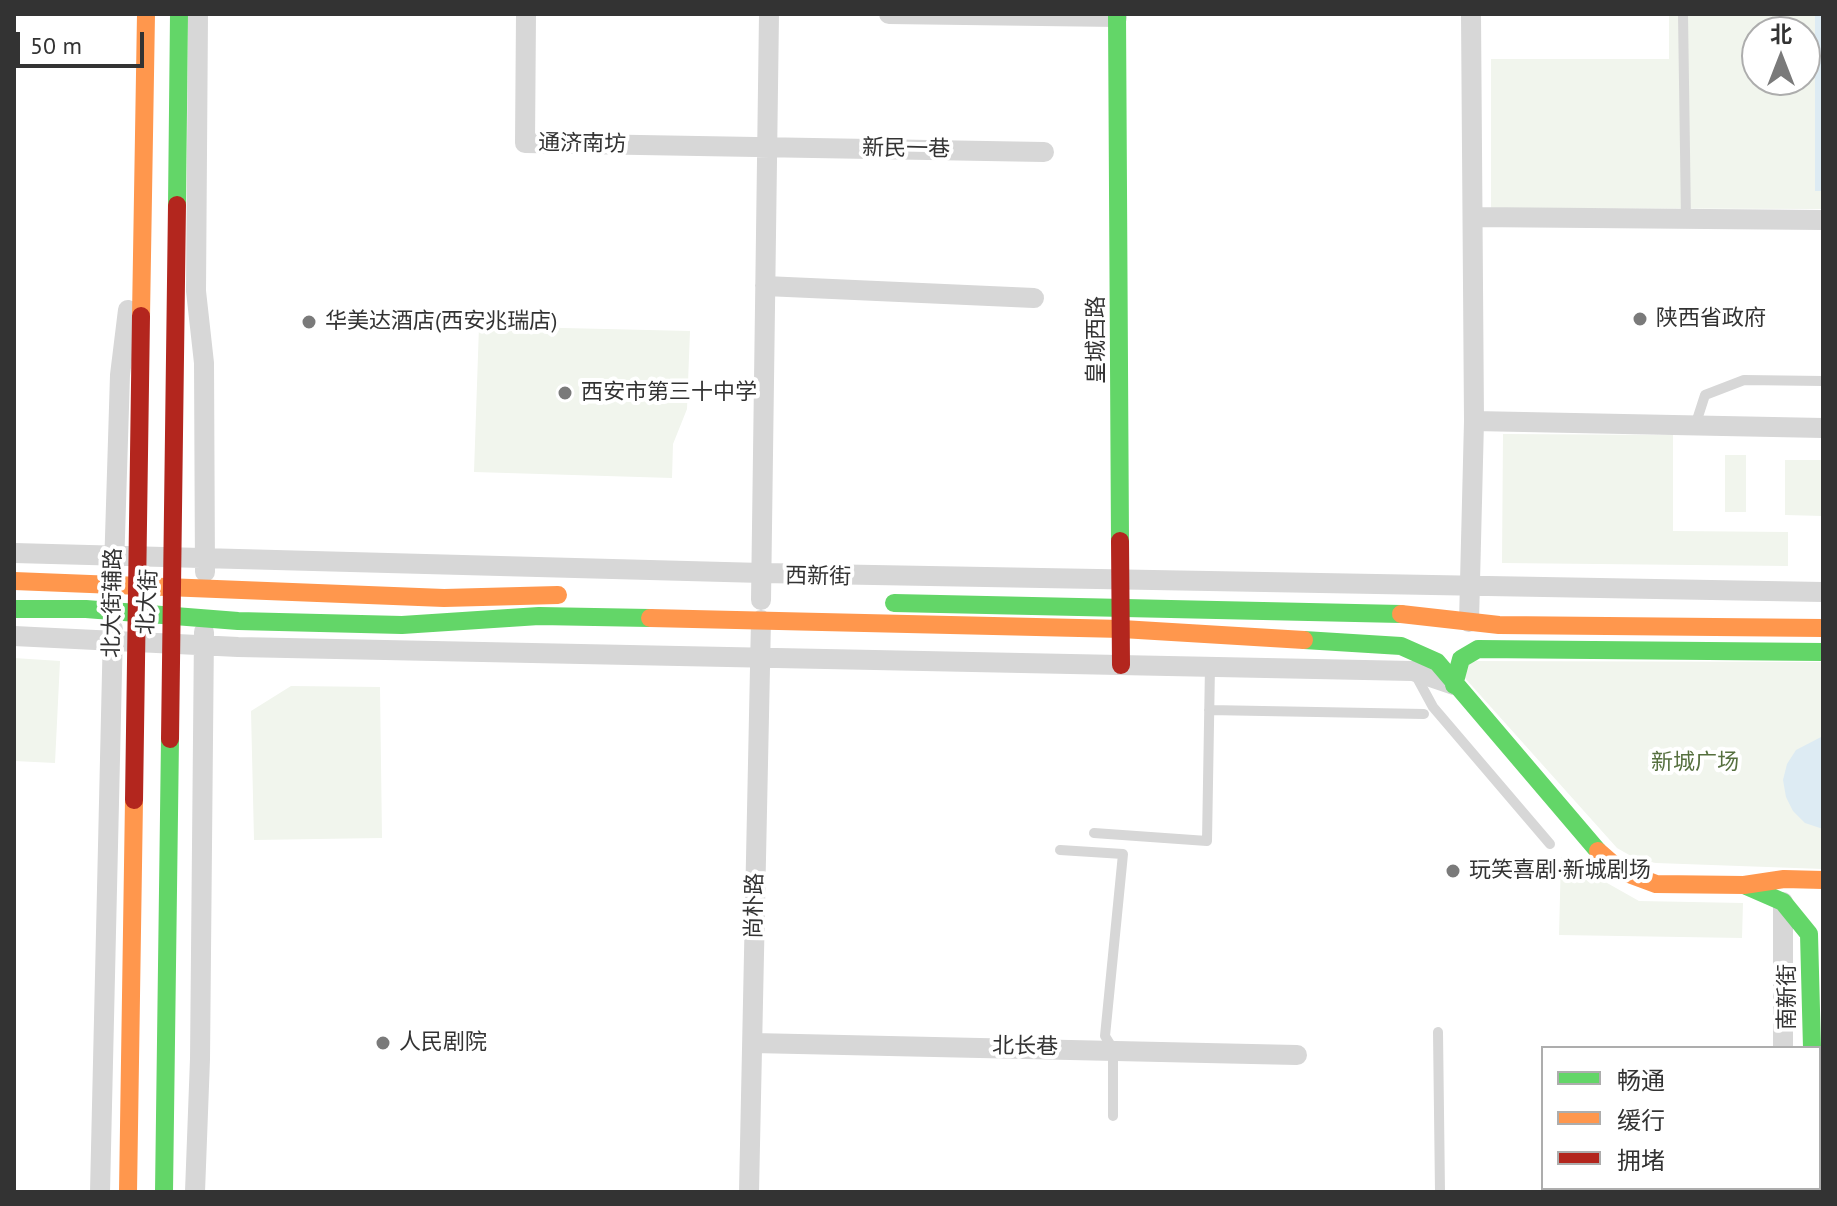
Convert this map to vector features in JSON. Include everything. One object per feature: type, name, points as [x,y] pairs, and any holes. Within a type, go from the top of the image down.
[{"type":"main road","name":"北大街","points":[[128,1192],[146,14]]},
{"type":"main road","name":"北大街","points":[[164,1192],[179,14]]},
{"type":"main road","name":"皇城西路","points":[[1117,16],[1121,665]]},
{"type":"main road","points":[[14,581],[444,598],[574,596]]},
{"type":"main road","name":"西新街","points":[[871,602],[1400,614],[1499,625],[1823,628]]},
{"type":"main road","name":"西新街","points":[[14,609],[402,625],[761,605],[1401,646],[1437,662],[1602,856],[1621,871],[1656,884],[1744,885]]},
{"type":"main road","points":[[1400,614],[1495,648]]},
{"type":"main road","points":[[1454,685],[1464,655],[1478,649],[1823,652]]},
{"type":"main road","points":[[1744,885],[1784,879],[1823,880]]},
{"type":"main road","name":"南新街","points":[[1744,885],[1783,902],[1802,923],[1812,946],[1812,1046]]},
{"type":"street","name":"北大街辅路","points":[[100,1192],[120,375],[131,276],[134,14]]},
{"type":"street","points":[[195,1192],[200,1059],[205,589],[204,363],[196,291],[198,14]]},
{"type":"street","name":"通济南坊","points":[[526,14],[525,143],[767,147]]},
{"type":"street","name":"尚朴路","points":[[751,1192],[769,14]]},
{"type":"street","points":[[889,14],[1117,16]]},
{"type":"street","points":[[1469,622],[1474,421],[1471,14]]},
{"type":"street","name":"新民一巷","points":[[767,147],[1044,152]]},
{"type":"street","points":[[1473,217],[1823,220]]},
{"type":"street","points":[[765,286],[1034,298]]},
{"type":"street","points":[[1474,421],[1823,428]]},
{"type":"street","points":[[14,553],[762,573],[1823,592]]},
{"type":"street","points":[[14,636],[203,646],[1413,671],[1454,685]]},
{"type":"street","points":[[1783,902],[1783,1046]]},
{"type":"street","name":"北长巷","points":[[753,1043],[1297,1055]]},
{"type":"lane","points":[[1683,14],[1686,220]]},
{"type":"lane","points":[[1695,426],[1705,395],[1744,380],[1823,381]]},
{"type":"lane","points":[[1094,833],[1207,841],[1210,666]]},
{"type":"lane","points":[[1413,671],[1433,707],[1550,844]]},
{"type":"lane","points":[[1209,710],[1424,714]]},
{"type":"lane","points":[[1060,850],[1123,854],[1105,1036],[1113,1049],[1113,1116]]},
{"type":"lane","points":[[1438,1032],[1440,1192]]},
{"type":"green space","points":[[1669,14],[1823,14],[1823,209],[1491,208],[1491,59],[1669,59]]},
{"type":"green space","points":[[479,326],[690,331],[687,409],[673,444],[672,478],[474,472]]},
{"type":"green space","points":[[1503,434],[1673,435],[1673,531],[1788,532],[1788,566],[1502,563]]},
{"type":"green space","points":[[1725,455],[1746,455],[1746,512],[1725,512]]},
{"type":"green space","points":[[1785,460],[1823,460],[1823,516],[1785,515]]},
{"type":"green space","points":[[14,658],[60,661],[55,763],[14,761]]},
{"type":"green space","name":"新城广场","points":[[1465,661],[1823,662],[1823,869],[1656,863],[1638,860],[1617,848],[1464,677]]},
{"type":"green space","points":[[291,686],[380,687],[382,838],[254,840],[251,711]]},
{"type":"green space","points":[[1561,857],[1639,901],[1743,903],[1742,938],[1559,935]]},
{"type":"shaded area","points":[[1823,14],[1823,191],[1815,191],[1815,96],[1821,96],[1821,16],[1815,16]]},
{"type":"shaded area","points":[[1823,736],[1823,829],[1805,823],[1793,811],[1783,780],[1787,764],[1796,750]]},
{"type":"traffic: fast","points":[[177,205],[179,14]]},
{"type":"traffic: fast","points":[[1117,14],[1120,541]]},
{"type":"traffic: fast","points":[[894,603],[1401,614]]},
{"type":"traffic: fast","points":[[14,609],[86,609],[238,621],[402,625],[539,616],[650,618]]},
{"type":"traffic: fast","points":[[1304,640],[1401,646],[1437,662],[1598,851]]},
{"type":"traffic: fast","points":[[1454,685],[1461,659],[1478,649],[1823,652]]},
{"type":"traffic: fast","points":[[164,1192],[170,739]]},
{"type":"traffic: fast","points":[[1744,885],[1783,902],[1809,934],[1812,1046]]},
{"type":"traffic: slow","points":[[141,316],[146,14]]},
{"type":"traffic: slow","points":[[14,581],[444,598],[558,595]]},
{"type":"traffic: slow","points":[[1401,614],[1499,625],[1823,628]]},
{"type":"traffic: slow","points":[[650,618],[1122,629],[1304,640]]},
{"type":"traffic: slow","points":[[128,1192],[134,800]]},
{"type":"traffic: slow","points":[[1598,851],[1621,871],[1656,884],[1744,885],[1784,879],[1823,880]]},
{"type":"traffic: jam","points":[[170,739],[177,205]]},
{"type":"traffic: jam","points":[[134,800],[141,316]]},
{"type":"traffic: jam","points":[[1120,541],[1121,665]]},
{"type":"place","name":"陕西省政府","points":[[1640,319]]},
{"type":"place","name":"华美达酒店(西安兆瑞店)","points":[[309,322]]},
{"type":"place","name":"西安市第三十中学","points":[[565,393]]},
{"type":"place","name":"玩笑喜剧·新城剧场","points":[[1453,871]]},
{"type":"place","name":"人民剧院","points":[[383,1043]]}]
